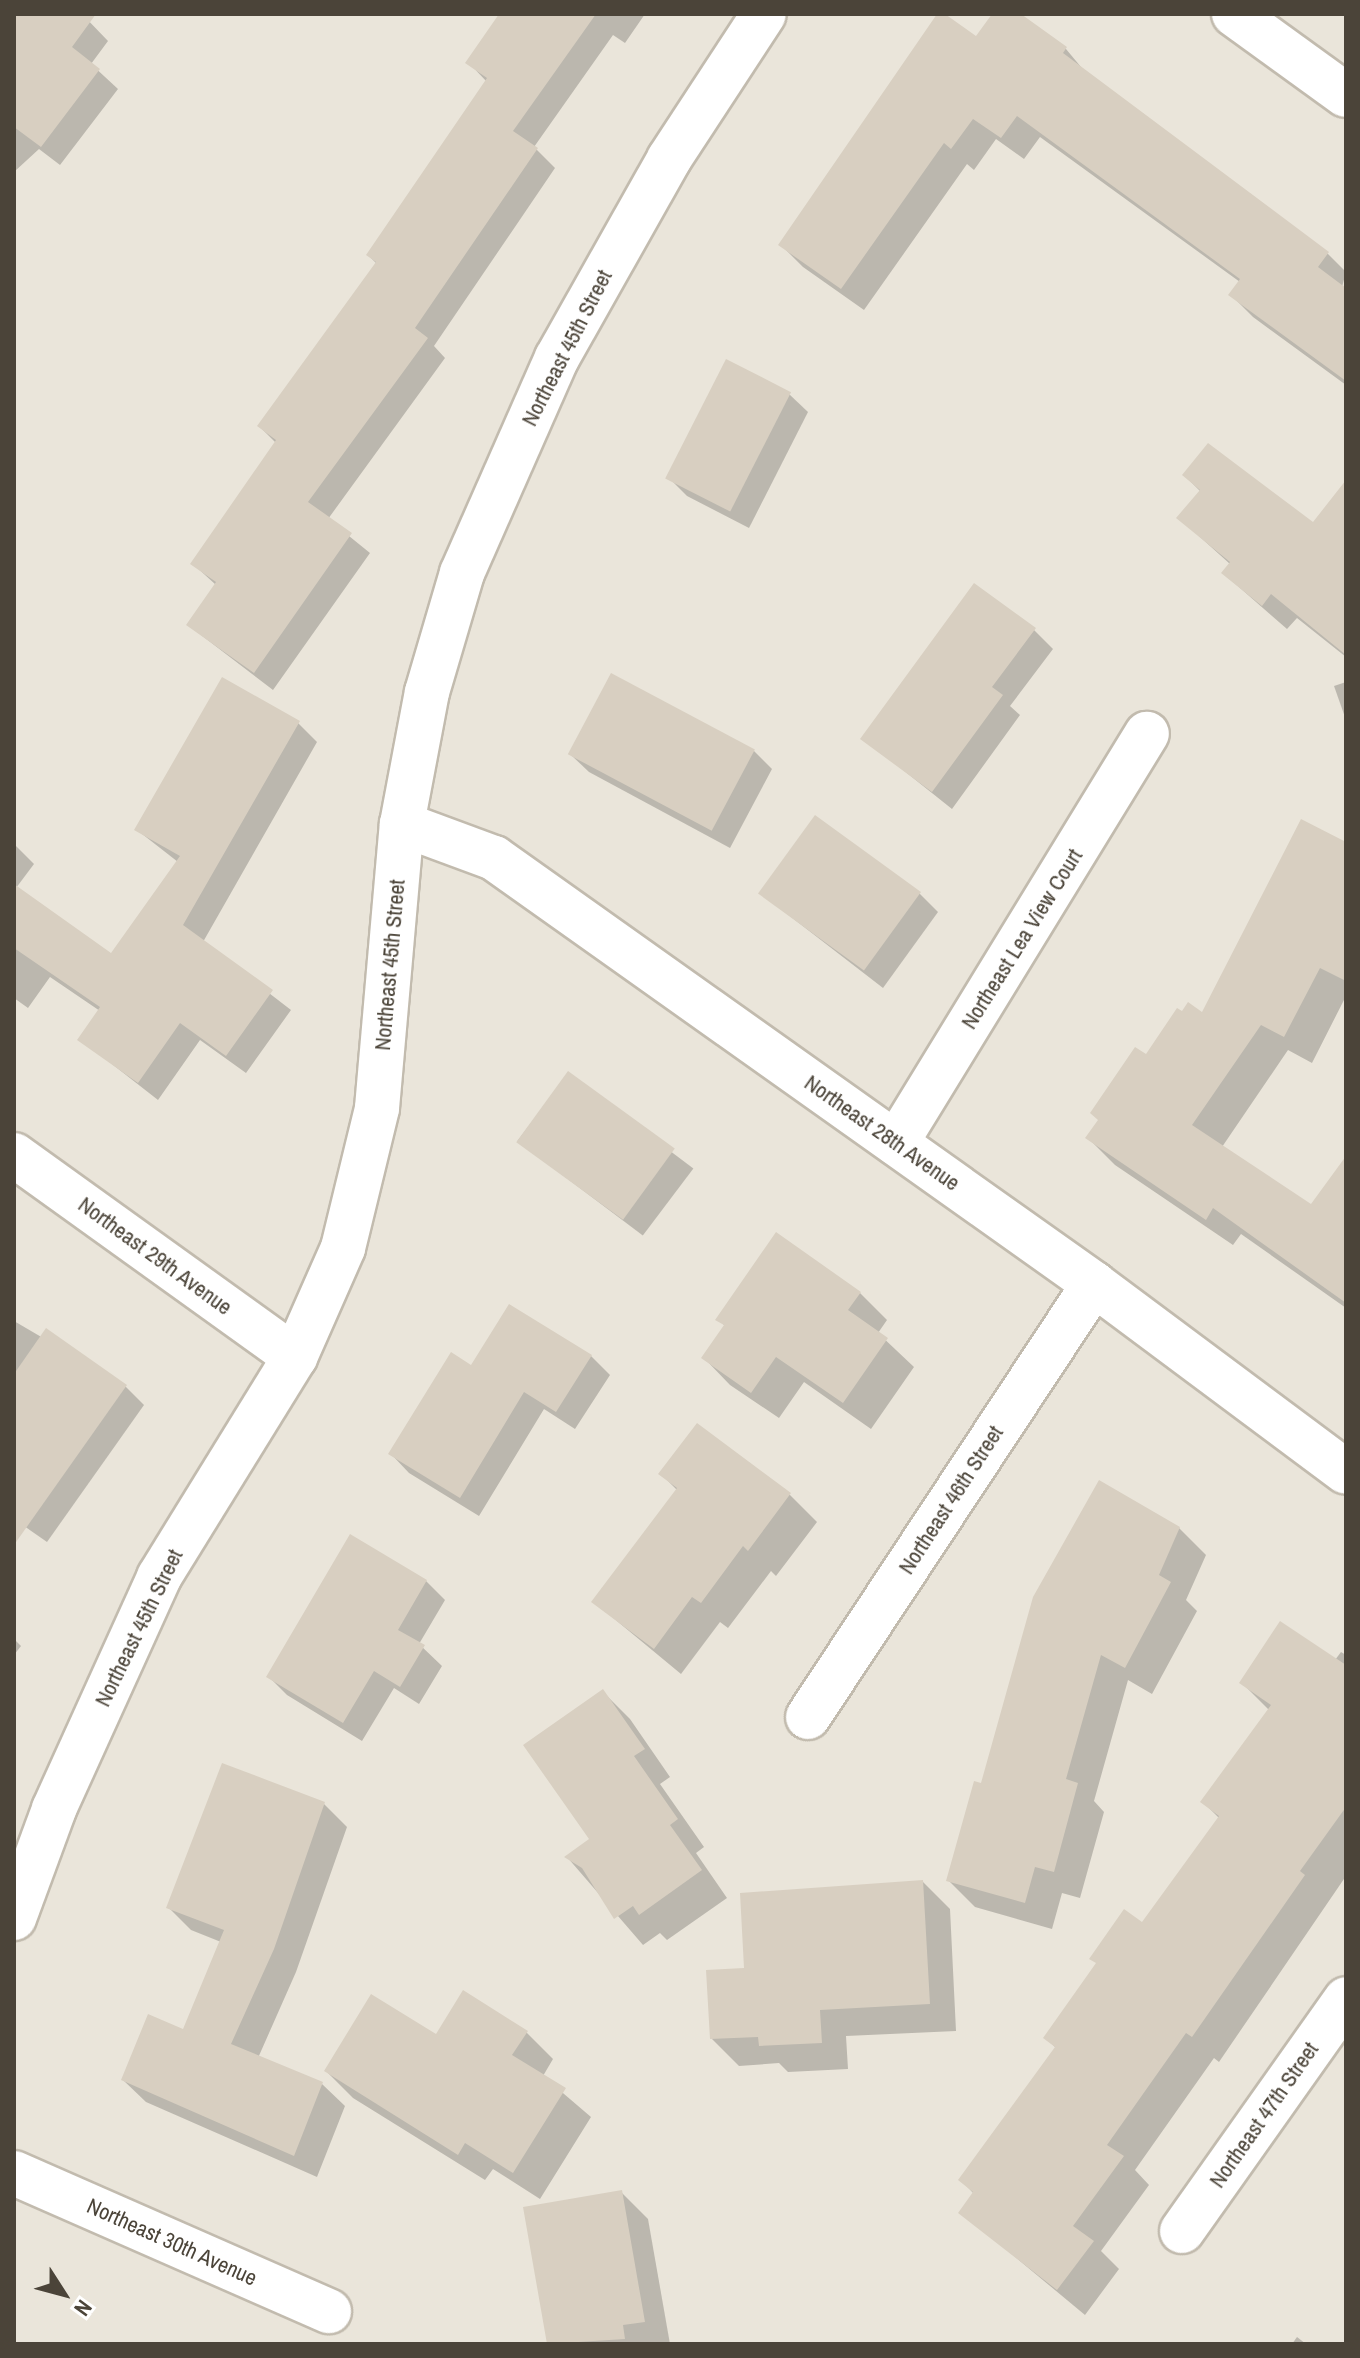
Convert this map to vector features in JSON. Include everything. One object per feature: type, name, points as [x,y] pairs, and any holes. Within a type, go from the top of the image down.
[{"type":"street","name":"Northeast 45th Street","points":[[14,1918],[54,1809],[159,1577],[295,1357],[343,1248],[377,1108],[402,824],[427,692],[462,573],[557,358],[669,159],[764,14]]},
{"type":"street","points":[[1234,14],[1346,95]]},
{"type":"street","name":"Northeast Lea View Court","points":[[896,1143],[1147,734]]},
{"type":"street","name":"Northeast 28th Avenue","points":[[402,824],[494,858],[1094,1284],[1346,1472]]},
{"type":"street","name":"Northeast 29th Avenue","points":[[14,1155],[295,1357]]},
{"type":"street","name":"Northeast 46th Street","points":[[808,1717],[1094,1284]]},
{"type":"street","name":"Northeast 47th Street","points":[[1182,2231],[1346,1999]]},
{"type":"street","name":"Northeast 30th Avenue","points":[[14,2173],[329,2311]]},
{"type":"shaded area","points":[[14,14],[1346,14],[1346,2344],[14,2344]]},
{"type":"building","points":[[14,14],[96,14],[72,47],[100,69],[41,147],[14,127]]},
{"type":"building","points":[[499,14],[596,14],[513,131],[538,148],[415,328],[428,338],[308,502],[352,533],[254,673],[186,625],[216,582],[190,564],[276,440],[257,426],[376,262],[366,255],[487,78],[465,63]]},
{"type":"building","points":[[937,14],[945,14],[976,36],[992,14],[1021,14],[1067,47],[1063,53],[1329,252],[1318,267],[1346,288],[1346,381],[1228,295],[1240,279],[1017,116],[1001,138],[973,119],[951,149],[944,143],[841,289],[778,245]]},
{"type":"building","points":[[726,359],[791,392],[730,512],[665,478]]},
{"type":"building","points":[[1208,443],[1313,522],[1346,480],[1346,655],[1271,594],[1262,606],[1221,573],[1230,562],[1176,518],[1200,490],[1182,475]]},
{"type":"building","points":[[974,583],[1036,628],[992,687],[1003,695],[932,792],[860,739]]},
{"type":"building","points":[[611,673],[755,750],[712,831],[568,754]]},
{"type":"building","points":[[222,677],[300,721],[183,925],[273,990],[226,1056],[180,1023],[138,1083],[77,1040],[100,1007],[14,948],[14,884],[111,953],[180,856],[134,830]]},
{"type":"building","points":[[815,815],[921,892],[864,970],[758,893]]},
{"type":"building","points":[[1301,819],[1346,842],[1346,981],[1320,968],[1284,1037],[1261,1025],[1192,1125],[1311,1204],[1346,1156],[1346,1303],[1213,1208],[1206,1220],[1085,1138],[1098,1120],[1090,1113],[1135,1047],[1146,1054],[1177,1008],[1182,1011],[1188,1002],[1202,1012]]},
{"type":"building","points":[[568,1071],[675,1149],[623,1220],[516,1142]]},
{"type":"building","points":[[776,1232],[861,1292],[848,1310],[888,1338],[843,1403],[776,1357],[751,1393],[701,1358],[724,1325],[715,1320]]},
{"type":"building","points":[[509,1304],[592,1355],[556,1412],[524,1392],[460,1498],[388,1454],[451,1352],[471,1365]]},
{"type":"building","points":[[46,1328],[127,1385],[14,1545],[14,1374]]},
{"type":"building","points":[[697,1423],[791,1493],[748,1551],[743,1546],[701,1603],[692,1597],[654,1649],[591,1602],[677,1488],[658,1474]]},
{"type":"building","points":[[1099,1480],[1180,1527],[1159,1575],[1171,1582],[1125,1668],[1101,1655],[1066,1779],[1078,1783],[1054,1872],[1035,1867],[1025,1903],[946,1881],[974,1781],[981,1783],[1033,1597]]},
{"type":"building","points":[[350,1534],[427,1580],[398,1630],[425,1645],[400,1687],[374,1671],[343,1723],[266,1677]]},
{"type":"building","points":[[1280,1621],[1346,1665],[1346,1807],[1300,1871],[1305,1875],[1192,2037],[1186,2033],[1107,2145],[1124,2156],[1073,2226],[1094,2241],[1057,2290],[958,2213],[973,2192],[958,2180],[1055,2047],[1043,2038],[1096,1963],[1089,1959],[1124,1909],[1142,1922],[1219,1816],[1200,1802],[1271,1705],[1239,1683]]},
{"type":"building","points":[[603,1689],[645,1749],[634,1756],[678,1819],[670,1825],[702,1870],[639,1915],[633,1906],[614,1919],[582,1868],[564,1857],[589,1839],[523,1745]]},
{"type":"building","points":[[222,1763],[325,1802],[274,1949],[231,2044],[323,2082],[294,2156],[121,2080],[148,2014],[183,2029],[224,1930],[166,1908]]},
{"type":"building","points":[[923,1880],[930,2004],[820,2010],[822,2043],[759,2046],[758,2037],[710,2039],[706,1970],[744,1968],[740,1893]]},
{"type":"building","points":[[463,1990],[528,2031],[512,2055],[566,2088],[513,2173],[465,2143],[458,2155],[324,2071],[371,1994],[436,2034]]},
{"type":"building","points":[[622,2190],[645,2322],[623,2325],[625,2339],[547,2344],[523,2207]]}]
